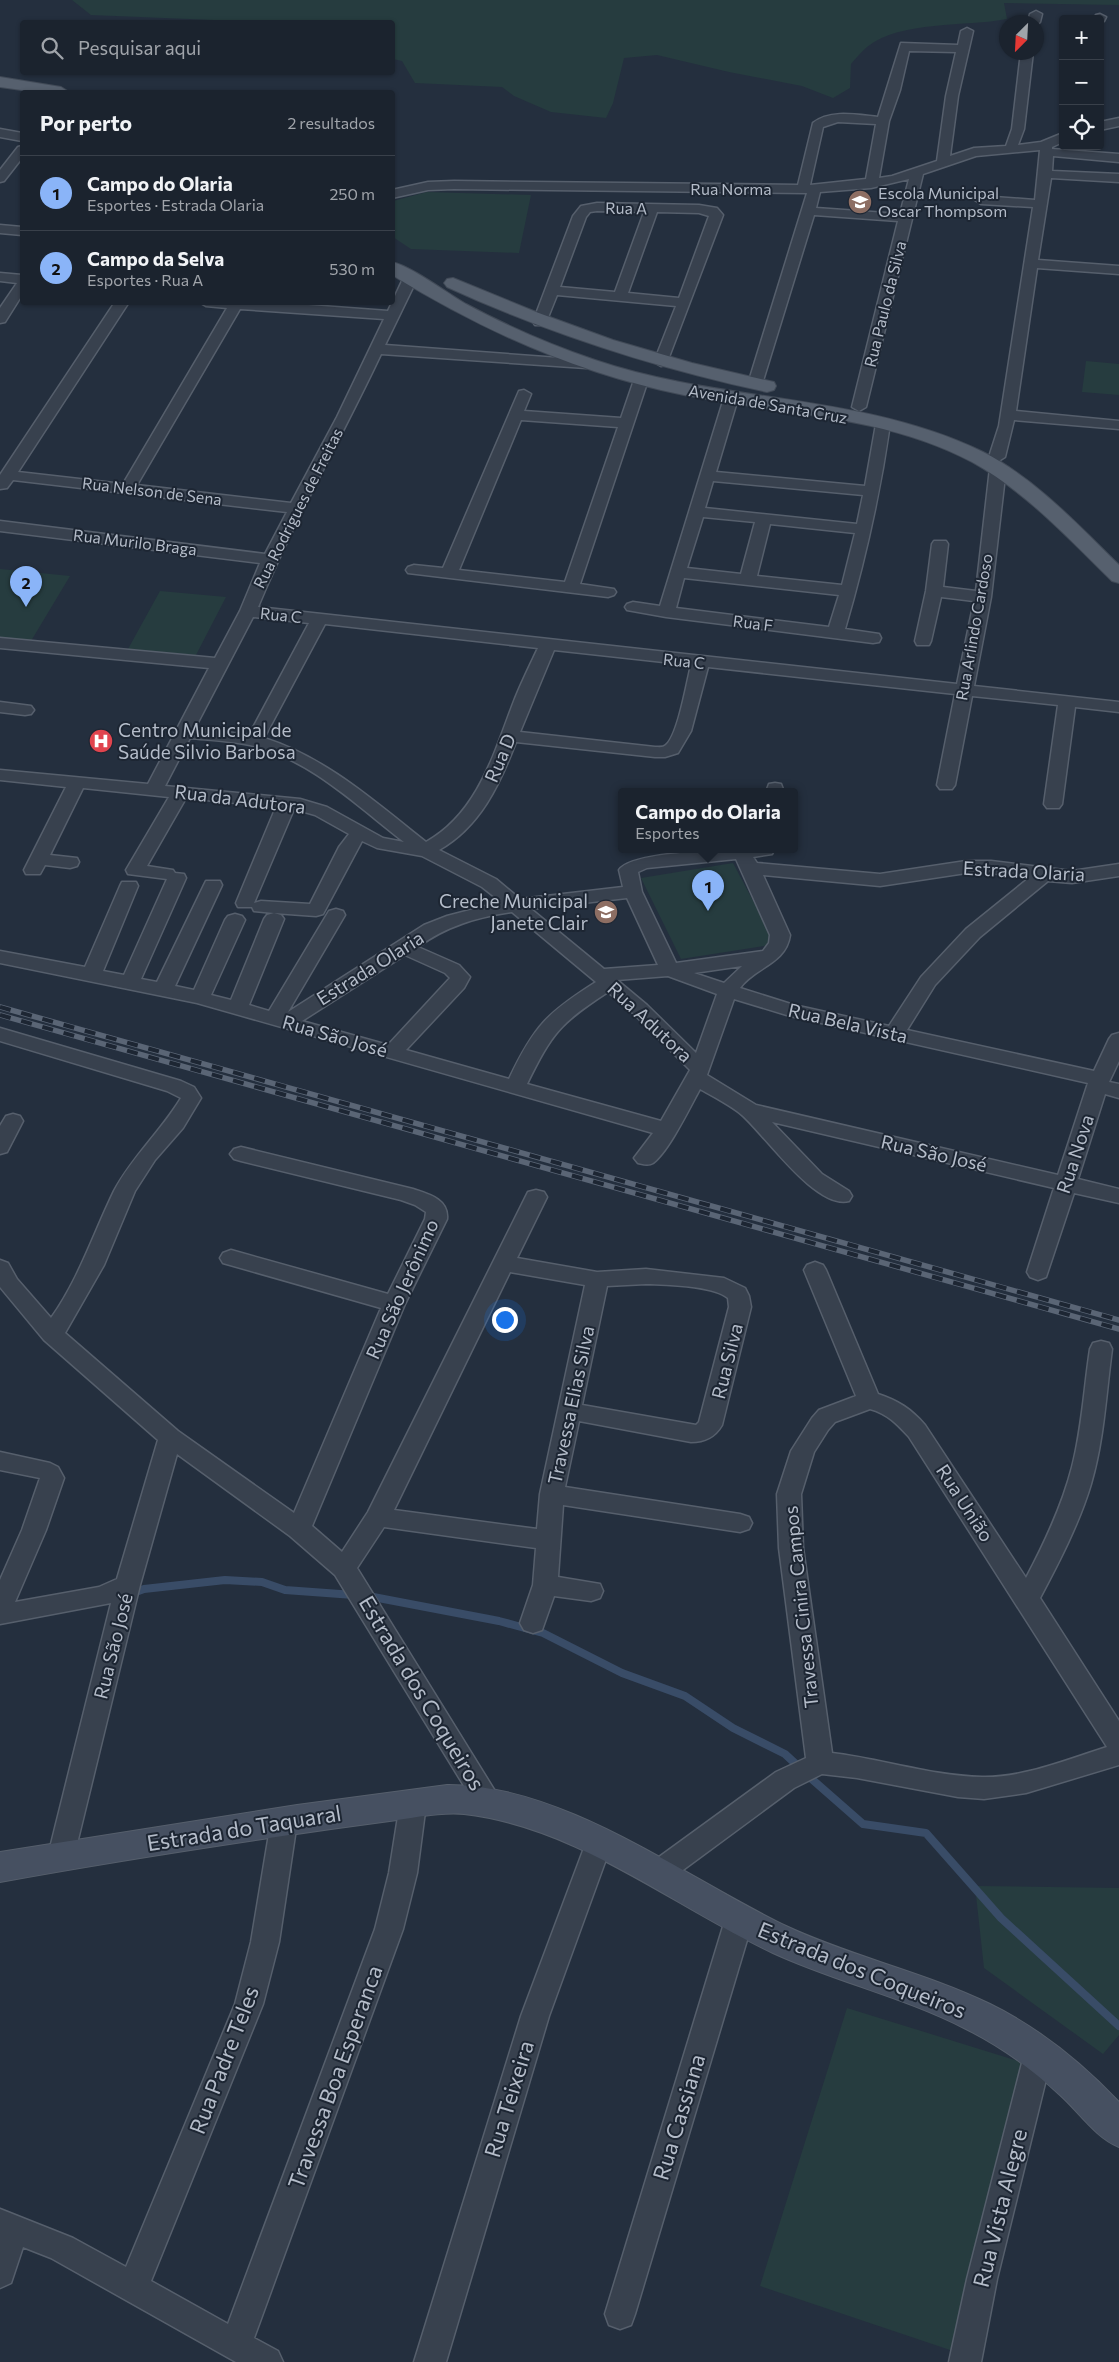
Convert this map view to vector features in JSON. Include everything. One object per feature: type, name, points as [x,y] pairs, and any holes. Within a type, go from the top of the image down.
[{"type":"main road","points":[[0,82],[49,90]]},
{"type":"main road","points":[[0,86],[25,90]]},
{"type":"main road","name":"Avenida de Santa Cruz","points":[[395,254],[431,273],[540,322],[572,334],[662,362],[859,406],[942,433],[1044,488],[1119,560]]},
{"type":"main road","name":"Avenida de Santa Cruz","points":[[395,269],[410,279],[530,343],[586,364],[641,380],[731,398],[884,424],[998,463],[1050,509],[1119,577]]},
{"type":"main road","points":[[530,343],[533,334],[542,331],[572,334]]},
{"type":"main road","points":[[731,398],[744,395],[755,384]]},
{"type":"street","points":[[943,163],[962,48],[967,31]]},
{"type":"street","points":[[871,184],[883,121],[894,90],[905,46],[962,48]]},
{"type":"street","points":[[1011,148],[1018,129],[1026,60]]},
{"type":"street","points":[[755,384],[771,337],[808,211],[817,126],[823,120],[833,118],[883,121]]},
{"type":"street","points":[[1104,125],[1119,122]]},
{"type":"street","points":[[0,133],[20,137]]},
{"type":"street","name":"Rua Norma","points":[[395,193],[428,186],[454,185],[809,189],[871,184],[917,173],[984,149],[1054,143],[1119,158]]},
{"type":"street","name":"Rua Arlindo Cardoso","points":[[946,785],[983,597],[998,463],[1008,415],[1045,174],[1054,143]]},
{"type":"street","points":[[0,178],[20,153]]},
{"type":"street","name":"Rua Paulo da Silva","points":[[859,406],[917,173]]},
{"type":"street","points":[[1045,174],[1119,178]]},
{"type":"street","points":[[981,200],[1041,204]]},
{"type":"street","name":"Rua A","points":[[540,322],[580,216],[584,210],[597,207],[708,210],[716,215],[683,302]]},
{"type":"street","points":[[620,296],[652,208]]},
{"type":"street","points":[[808,211],[906,218]]},
{"type":"street","points":[[0,229],[20,231]]},
{"type":"street","points":[[1031,264],[1119,270]]},
{"type":"street","points":[[0,277],[20,285]]},
{"type":"street","name":"Rua Rodrigues de Freitas","points":[[154,789],[248,612],[270,559],[378,349],[410,279]]},
{"type":"street","points":[[0,319],[20,289]]},
{"type":"street","points":[[553,291],[683,302],[662,362]]},
{"type":"street","points":[[4,481],[120,305]]},
{"type":"street","points":[[128,488],[235,305],[302,306],[393,316]]},
{"type":"street","points":[[378,349],[586,364]]},
{"type":"street","points":[[571,587],[641,380]]},
{"type":"street","points":[[449,574],[524,394]]},
{"type":"street","points":[[666,612],[677,572],[698,512],[731,398]]},
{"type":"street","points":[[516,415],[625,423]]},
{"type":"street","points":[[1008,415],[1119,425]]},
{"type":"street","points":[[836,633],[849,591],[873,491],[884,424]]},
{"type":"street","points":[[708,476],[873,491]]},
{"type":"street","name":"Rua Nelson de Sena","points":[[4,481],[128,488],[295,508]]},
{"type":"street","points":[[698,512],[864,529]]},
{"type":"street","points":[[748,580],[763,520]]},
{"type":"street","name":"Rua Murilo Braga","points":[[0,526],[270,559]]},
{"type":"street","points":[[923,641],[934,591],[940,544]]},
{"type":"street","points":[[414,570],[608,592]]},
{"type":"street","points":[[677,572],[849,591]]},
{"type":"street","points":[[934,591],[983,597]]},
{"type":"street","name":"Rua F","points":[[633,608],[873,638]]},
{"type":"street","name":"Rua C","points":[[248,612],[1119,708]]},
{"type":"street","points":[[254,741],[319,620]]},
{"type":"street","points":[[0,643],[221,664]]},
{"type":"street","name":"Rua D","points":[[424,850],[440,844],[467,820],[478,805],[510,736],[548,645]]},
{"type":"street","points":[[510,736],[655,752],[668,751],[675,746],[682,730],[700,663]]},
{"type":"street","points":[[1053,804],[1067,702]]},
{"type":"street","points":[[0,708],[25,710]]},
{"type":"street","points":[[183,732],[254,741],[279,748],[302,759],[345,788],[424,850]]},
{"type":"street","name":"Rua da Adutora","points":[[0,775],[300,804],[321,811],[359,833],[395,847],[424,850],[489,883],[516,905]]},
{"type":"street","points":[[70,862],[36,865],[77,783]]},
{"type":"street","points":[[92,975],[132,878],[181,792]]},
{"type":"street","points":[[238,1008],[287,803]]},
{"type":"street","points":[[260,910],[316,910],[348,847],[359,833]]},
{"type":"street","points":[[759,853],[746,860],[635,866],[628,870],[628,874],[633,892],[670,970],[768,956]]},
{"type":"street","points":[[646,1158],[667,1130],[698,1073],[728,991],[740,976],[779,947],[780,935],[746,860]]},
{"type":"street","name":"Estrada Olaria","points":[[746,860],[880,880],[966,867],[991,867],[1072,877],[1119,870]]},
{"type":"street","points":[[894,1034],[928,981],[973,933],[1044,875]]},
{"type":"street","points":[[130,982],[171,876],[132,878]]},
{"type":"street","points":[[164,989],[213,885]]},
{"type":"street","name":"Estrada Olaria","points":[[280,1020],[404,948],[438,926],[516,905],[633,892]]},
{"type":"street","name":"Rua Adutora","points":[[516,905],[640,1009],[698,1073],[749,1110],[814,1179],[841,1196]]},
{"type":"street","points":[[280,1020],[336,915]]},
{"type":"street","points":[[200,998],[235,920]]},
{"type":"street","points":[[393,1052],[457,984],[460,977],[452,969],[404,948]]},
{"type":"street","name":"Rua São José","points":[[0,957],[130,982],[200,998],[667,1130]]},
{"type":"street","name":"Rua Bela Vista","points":[[604,979],[670,970],[728,991],[790,1010],[1098,1082],[1119,1091]]},
{"type":"street","points":[[515,1088],[541,1038],[553,1022],[604,979]]},
{"type":"street","points":[[0,1034],[132,1072],[181,1089],[190,1095],[191,1098],[176,1123],[148,1155],[125,1191],[93,1265],[52,1334]]},
{"type":"street","name":"Rua Nova","points":[[1038,1272],[1098,1082],[1119,1039]]},
{"type":"street","name":"Rua São José","points":[[749,1110],[1119,1196]]},
{"type":"street","points":[[0,1147],[13,1121]]},
{"type":"street","name":"Rua São Jerônimo","points":[[242,1154],[405,1194],[433,1205],[437,1211],[436,1219],[394,1304],[299,1529]]},
{"type":"street","points":[[351,1578],[378,1516],[536,1197]]},
{"type":"street","points":[[231,1258],[394,1304]]},
{"type":"street","points":[[504,1263],[597,1280]]},
{"type":"street","points":[[815,1270],[870,1400]]},
{"type":"street","name":"Rua Silva","points":[[569,1411],[683,1432],[697,1434],[706,1432],[710,1425],[740,1307],[740,1297],[735,1290],[716,1285],[633,1274],[597,1280]]},
{"type":"street","name":"Travessa Elias Silva","points":[[533,1624],[544,1585],[552,1494],[597,1280]]},
{"type":"street","name":"Estrada dos Coqueiros","points":[[3,1281],[52,1334],[170,1437],[299,1529],[351,1578],[489,1804],[521,1810],[557,1822],[600,1840],[739,1920],[827,1960],[947,2003],[978,2017],[1008,2033],[1038,2055],[1082,2090],[1119,2129]]},
{"type":"street","points":[[1027,1599],[1059,1540],[1084,1465],[1101,1349]]},
{"type":"street","name":"Rua União","points":[[870,1400],[889,1406],[902,1414],[917,1431],[1119,1743]]},
{"type":"street","name":"Travessa Cinira Campos","points":[[815,1765],[791,1548],[789,1494],[803,1451],[820,1424],[827,1416],[870,1400]]},
{"type":"street","name":"Rua São José","points":[[61,1856],[127,1591],[170,1437]]},
{"type":"street","points":[[0,1461],[42,1469],[50,1473],[51,1484],[0,1608]]},
{"type":"street","points":[[552,1494],[740,1523]]},
{"type":"street","points":[[378,1516],[548,1540]]},
{"type":"street","points":[[544,1585],[591,1591]]},
{"type":"street","points":[[0,1614],[127,1591]]},
{"type":"street","points":[[658,1873],[785,1780],[815,1765],[857,1767],[958,1786],[984,1788],[1026,1782],[1119,1754]]},
{"type":"street","name":"Estrada do Taquaral","points":[[0,1867],[61,1856],[413,1804],[460,1799],[489,1804]]},
{"type":"street","name":"Travessa Boa Esperanca","points":[[236,2345],[389,1929],[403,1873],[413,1804]]},
{"type":"street","name":"Rua Padre Teles","points":[[133,2288],[249,2004],[265,1942],[284,1822]]},
{"type":"street","name":"Rua Teixeira","points":[[430,2362],[535,2016],[600,1840]]},
{"type":"street","name":"Rua Cassiana","points":[[620,2314],[739,1920]]},
{"type":"street","name":"Rua Vista Alegre","points":[[965,2362],[982,2279],[1038,2055]]},
{"type":"street","points":[[0,2273],[7,2225],[62,2248],[267,2362]]},
{"type":"green space","points":[[72,0],[1119,0],[1119,5],[1004,3],[1006,15],[999,15],[999,20],[915,28],[897,32],[881,38],[861,53],[851,64],[850,88],[833,98],[802,86],[729,72],[657,55],[624,58],[613,103],[606,118],[551,112],[514,96],[502,87],[415,83],[402,61],[395,59],[395,20],[213,20],[91,15]]},
{"type":"green space","points":[[427,192],[531,195],[519,253],[411,249],[395,238],[395,200]]},
{"type":"green space","points":[[1086,361],[1119,364],[1119,395],[1082,392]]},
{"type":"green space","points":[[0,569],[70,576],[31,641],[0,639]]},
{"type":"green space","points":[[160,591],[226,597],[196,655],[128,649]]},
{"type":"green space","points":[[733,863],[776,944],[681,959],[641,878]]},
{"type":"green space","points":[[975,1886],[1119,1888],[1119,2035],[1103,2054],[984,1968]]},
{"type":"green space","points":[[847,2008],[1031,2065],[959,2353],[760,2286]]},
{"type":"waterway","points":[[133,1593],[144,1589],[225,1580],[262,1582],[285,1590],[354,1595]]},
{"type":"waterway","points":[[368,1596],[499,1621],[543,1633],[622,1673],[685,1696],[733,1728],[785,1754],[799,1767]]},
{"type":"waterway","points":[[806,1774],[863,1824],[926,1833],[1001,1918],[1119,2026]]},
{"type":"railway","points":[[0,1007],[1119,1320]]},
{"type":"railway","points":[[0,1015],[1119,1329]]},
{"type":"place","name":"Escola Municipal Oscar Thompsom","points":[[860,202]]},
{"type":"place","name":"Campo da Selva","points":[[26,607]]},
{"type":"place","name":"Centro Municipal de Saúde Silvio Barbosa","points":[[101,741]]},
{"type":"place","name":"Campo do Olaria","points":[[708,911]]},
{"type":"place","name":"Creche Municipal Janete Clair","points":[[606,912]]}]
